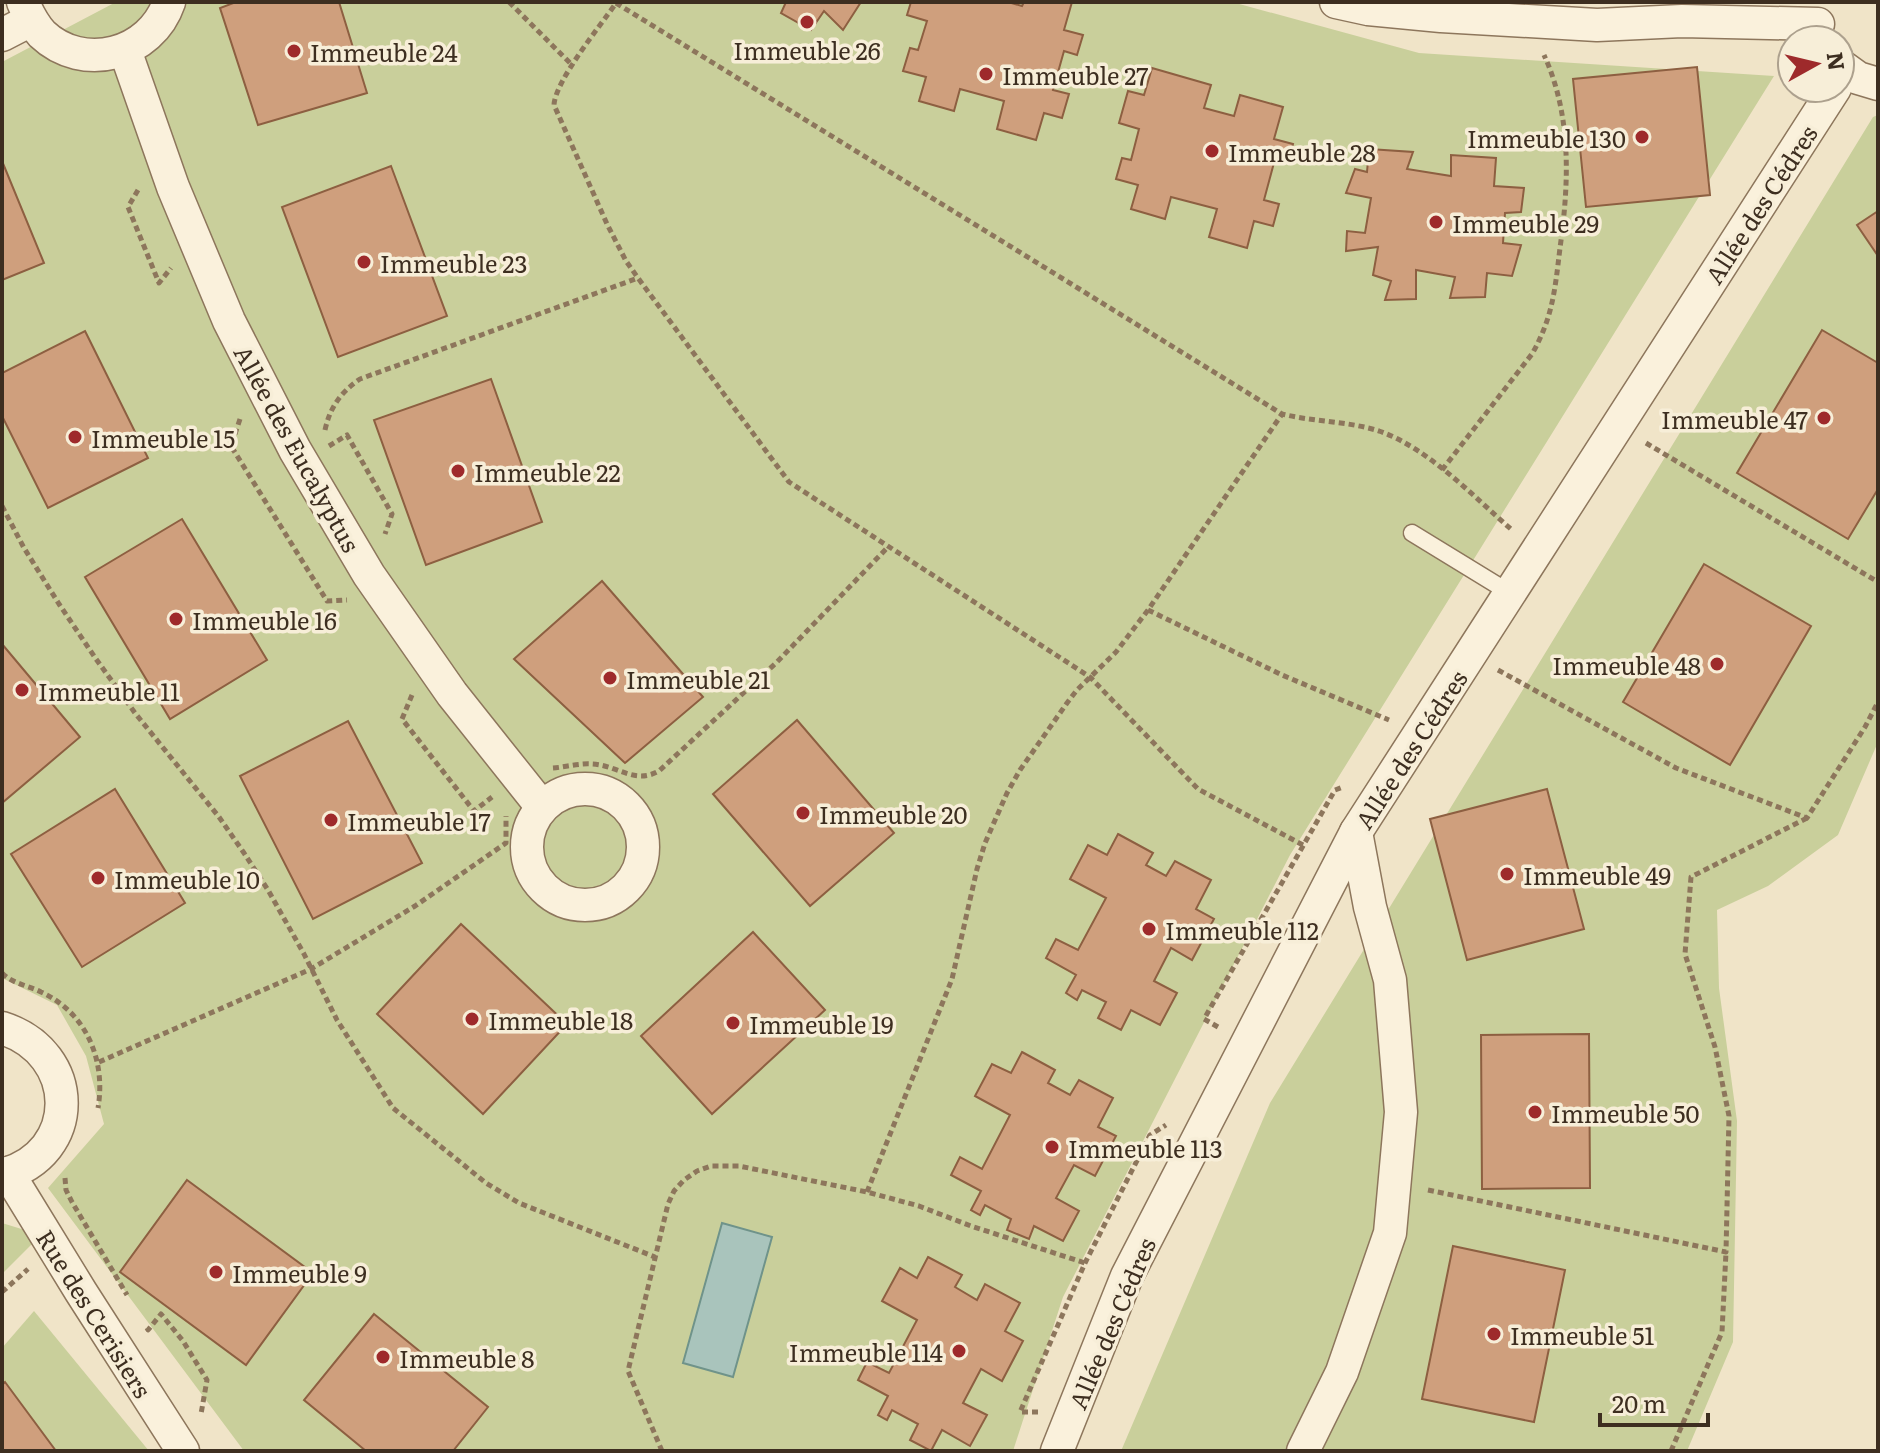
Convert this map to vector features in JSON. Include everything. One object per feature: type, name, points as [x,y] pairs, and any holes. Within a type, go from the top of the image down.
[{"type":"street","points":[[2,35],[27,11],[42,34],[56,45],[73,52],[100,55],[125,50],[139,42],[161,20],[169,2]]},
{"type":"street","points":[[1336,2],[1368,9],[1597,25],[1682,21],[1820,22]]},
{"type":"street","name":"Allée des Eucalyptus","points":[[125,50],[178,201],[229,321],[295,450],[377,587],[452,694],[542,807]]},
{"type":"street","points":[[1856,78],[1878,84]]},
{"type":"street","name":"Allée des Cédres","points":[[1057,1451],[1127,1276],[1356,832],[1470,655],[1501,587],[1618,426],[1822,104]]},
{"type":"street","points":[[1303,1451],[1342,1372],[1390,1233],[1401,1112],[1390,980],[1370,907],[1356,832]]},
{"type":"street","points":[[2,1028],[27,1038],[46,1056],[55,1072],[61,1098],[58,1125],[45,1149],[33,1161],[5,1174]]},
{"type":"street","name":"Rue des Cerisiers","points":[[5,1174],[183,1451]]},
{"type":"lane","points":[[1412,533],[1501,587]]},
{"type":"path","points":[[509,2],[573,66]]},
{"type":"path","points":[[1303,845],[1198,789],[1090,677],[789,482],[626,261],[554,105],[557,92],[616,3],[1282,414],[1354,425],[1402,441],[1442,470],[1521,537],[1501,587]]},
{"type":"path","points":[[1442,470],[1532,354],[1546,326],[1554,296],[1566,191],[1564,125],[1547,60],[1529,21]]},
{"type":"path","points":[[141,186],[128,207],[159,283],[175,262]]},
{"type":"path","points":[[383,541],[392,514],[347,435],[325,448],[329,413],[348,387],[374,373],[638,278]]},
{"type":"path","points":[[244,406],[231,446],[327,601],[355,600]]},
{"type":"path","points":[[867,1192],[952,979],[977,869],[995,818],[1020,770],[1077,690],[1116,652],[1148,610],[1282,414]]},
{"type":"path","points":[[1618,426],[1878,582]]},
{"type":"path","points":[[2,506],[24,548],[96,659],[244,853],[268,890],[337,1020],[393,1108],[502,1194],[537,1212],[655,1257]]},
{"type":"path","points":[[542,765],[556,768],[593,764],[643,777],[659,771],[777,662],[888,547]]},
{"type":"path","points":[[1148,610],[1282,675],[1391,721]]},
{"type":"path","points":[[1470,655],[1676,768],[1807,818]]},
{"type":"path","points":[[415,688],[402,719],[474,811],[497,795]]},
{"type":"path","points":[[1671,1451],[1722,1332],[1726,1252],[1729,1116],[1715,1047],[1685,954],[1691,877],[1807,818],[1878,702]]},
{"type":"path","points":[[1229,1033],[1204,1019],[1335,790],[1348,786]]},
{"type":"path","points":[[99,1062],[311,969],[415,906],[506,843],[506,805]]},
{"type":"path","points":[[2,973],[8,979],[57,1000],[83,1027],[99,1062],[101,1094],[96,1118]]},
{"type":"path","points":[[1050,1412],[1020,1412],[1085,1263],[1150,1135],[1175,1118]]},
{"type":"path","points":[[68,1166],[66,1190],[133,1304]]},
{"type":"path","points":[[662,1451],[628,1371],[668,1204],[674,1191],[697,1171],[711,1166],[739,1166],[867,1192],[919,1206],[1085,1263]]},
{"type":"path","points":[[1394,1183],[1726,1252]]},
{"type":"path","points":[[141,1317],[148,1330],[161,1314],[183,1341],[207,1380],[200,1421]]},
{"type":"green space","points":[[116,2],[1232,2],[1419,53],[1774,76],[1290,855],[1063,1297],[1013,1451],[244,1451],[48,1188],[104,1124],[86,1056],[57,1005],[2,978],[2,62]]},
{"type":"green space","points":[[1878,115],[1878,742],[1838,835],[1768,886],[1717,910],[1719,988],[1737,1121],[1733,1342],[1687,1451],[1121,1451],[1270,1103],[1873,117]]},
{"type":"green space","points":[[2,1223],[41,1235],[2,1274]]},
{"type":"green space","points":[[34,1311],[149,1451],[2,1451],[2,1348]]},
{"type":"water","points":[[722,1223],[772,1237],[733,1377],[683,1363]]},
{"type":"building","name":"Immeuble 24","points":[[236,2],[339,2],[367,93],[258,125],[220,8]]},
{"type":"building","name":"Immeuble 26","points":[[786,2],[861,2],[843,30],[824,11],[811,30],[781,13]]},
{"type":"building","name":"Immeuble 27","points":[[911,2],[1008,2],[1022,6],[1024,2],[1072,2],[1064,30],[1083,35],[1077,55],[1064,51],[1053,90],[1069,94],[1062,118],[1044,113],[1036,140],[997,129],[1004,101],[960,89],[954,111],[919,101],[926,77],[903,71],[910,48],[918,50],[927,21],[907,15]]},
{"type":"building","name":"Immeuble 130","points":[[1697,67],[1710,195],[1586,207],[1573,79]]},
{"type":"building","name":"Immeuble 28","points":[[1152,68],[1211,85],[1204,108],[1234,116],[1240,95],[1283,107],[1274,139],[1293,144],[1288,163],[1275,159],[1264,200],[1279,204],[1273,226],[1254,221],[1247,248],[1209,237],[1217,209],[1171,197],[1165,219],[1131,209],[1138,185],[1116,179],[1122,158],[1131,160],[1139,129],[1119,123],[1128,91],[1144,95]]},
{"type":"building","name":"Immeuble 29","points":[[1369,149],[1413,152],[1407,169],[1451,176],[1451,155],[1496,158],[1494,186],[1524,188],[1521,212],[1505,213],[1503,243],[1521,245],[1512,276],[1487,273],[1485,297],[1450,298],[1455,277],[1416,270],[1416,299],[1385,300],[1391,281],[1373,275],[1378,247],[1346,251],[1347,231],[1365,233],[1371,198],[1346,193],[1355,169],[1367,172]]},
{"type":"building","points":[[2,161],[44,263],[2,280]]},
{"type":"building","name":"Immeuble 23","points":[[391,166],[447,316],[338,357],[282,207]]},
{"type":"building","points":[[1878,211],[1878,256],[1857,225]]},
{"type":"building","name":"Immeuble 47","points":[[1822,330],[1878,363],[1878,489],[1848,539],[1737,473]]},
{"type":"building","name":"Immeuble 15","points":[[85,331],[148,458],[48,508],[2,416],[2,373]]},
{"type":"building","name":"Immeuble 22","points":[[491,379],[542,522],[426,565],[374,420]]},
{"type":"building","name":"Immeuble 16","points":[[182,519],[267,660],[170,719],[85,577]]},
{"type":"building","name":"Immeuble 48","points":[[1704,564],[1811,626],[1730,765],[1623,702]]},
{"type":"building","name":"Immeuble 21","points":[[602,581],[703,697],[625,763],[514,659]]},
{"type":"building","name":"Immeuble 11","points":[[2,644],[80,737],[2,803]]},
{"type":"building","name":"Immeuble 20","points":[[797,720],[894,833],[810,906],[713,794]]},
{"type":"building","name":"Immeuble 17","points":[[348,721],[422,863],[313,919],[240,776]]},
{"type":"building","name":"Immeuble 10","points":[[115,789],[185,903],[82,967],[11,854]]},
{"type":"building","name":"Immeuble 49","points":[[1547,789],[1584,929],[1467,960],[1430,819]]},
{"type":"building","name":"Immeuble 112","points":[[1118,834],[1153,853],[1146,865],[1166,876],[1175,861],[1211,880],[1196,909],[1214,919],[1192,960],[1171,948],[1154,981],[1177,993],[1160,1025],[1131,1010],[1121,1030],[1098,1018],[1106,1002],[1082,990],[1077,1000],[1066,993],[1076,975],[1046,958],[1056,939],[1078,950],[1106,898],[1070,879],[1088,845],[1107,855]]},
{"type":"building","name":"Immeuble 18","points":[[461,924],[567,1024],[483,1114],[377,1014]]},
{"type":"building","name":"Immeuble 19","points":[[753,932],[825,1010],[712,1114],[641,1036]]},
{"type":"building","name":"Immeuble 50","points":[[1589,1034],[1590,1188],[1482,1189],[1481,1035]]},
{"type":"building","name":"Immeuble 113","points":[[1022,1052],[1055,1070],[1048,1083],[1070,1095],[1079,1080],[1113,1098],[1098,1127],[1116,1136],[1095,1176],[1074,1165],[1056,1198],[1079,1211],[1063,1241],[1034,1226],[1029,1239],[1007,1230],[1011,1219],[985,1205],[980,1215],[971,1210],[981,1191],[951,1175],[960,1157],[982,1169],[1010,1115],[975,1096],[992,1064],[1011,1073]]},
{"type":"building","name":"Immeuble 9","points":[[187,1180],[313,1273],[246,1365],[120,1272]]},
{"type":"building","name":"Immeuble 51","points":[[1453,1246],[1565,1270],[1534,1422],[1422,1399]]},
{"type":"building","name":"Immeuble 114","points":[[928,1257],[962,1275],[955,1287],[977,1300],[985,1284],[1020,1303],[1005,1331],[1023,1341],[1002,1381],[981,1369],[963,1403],[987,1415],[970,1446],[942,1430],[931,1451],[910,1440],[918,1424],[892,1410],[887,1420],[878,1415],[888,1396],[858,1380],[867,1362],[889,1373],[917,1320],[882,1301],[900,1268],[917,1278]]},
{"type":"building","name":"Immeuble 8","points":[[374,1314],[488,1407],[453,1451],[366,1451],[304,1400]]},
{"type":"building","points":[[5,1382],[56,1451],[2,1451],[2,1385]]},
{"type":"place","name":"Immeuble 26","points":[[807,22]]},
{"type":"place","name":"Immeuble 24","points":[[294,51]]},
{"type":"place","name":"Immeuble 27","points":[[986,74]]},
{"type":"place","name":"Immeuble 130","points":[[1642,137]]},
{"type":"place","name":"Immeuble 28","points":[[1212,151]]},
{"type":"place","name":"Immeuble 29","points":[[1436,222]]},
{"type":"place","name":"Immeuble 23","points":[[364,262]]},
{"type":"place","name":"Immeuble 47","points":[[1824,418]]},
{"type":"place","name":"Immeuble 15","points":[[75,437]]},
{"type":"place","name":"Immeuble 22","points":[[458,471]]},
{"type":"place","name":"Immeuble 16","points":[[176,619]]},
{"type":"place","name":"Immeuble 48","points":[[1717,664]]},
{"type":"place","name":"Immeuble 21","points":[[610,678]]},
{"type":"place","name":"Immeuble 11","points":[[22,690]]},
{"type":"place","name":"Immeuble 20","points":[[803,813]]},
{"type":"place","name":"Immeuble 17","points":[[331,820]]},
{"type":"place","name":"Immeuble 49","points":[[1507,874]]},
{"type":"place","name":"Immeuble 10","points":[[98,878]]},
{"type":"place","name":"Immeuble 112","points":[[1149,929]]},
{"type":"place","name":"Immeuble 18","points":[[472,1019]]},
{"type":"place","name":"Immeuble 19","points":[[733,1023]]},
{"type":"place","name":"Immeuble 50","points":[[1535,1112]]},
{"type":"place","name":"Immeuble 113","points":[[1052,1147]]},
{"type":"place","name":"Immeuble 9","points":[[216,1272]]},
{"type":"place","name":"Immeuble 51","points":[[1494,1334]]},
{"type":"place","name":"Immeuble 114","points":[[959,1351]]},
{"type":"place","name":"Immeuble 8","points":[[383,1357]]}]
